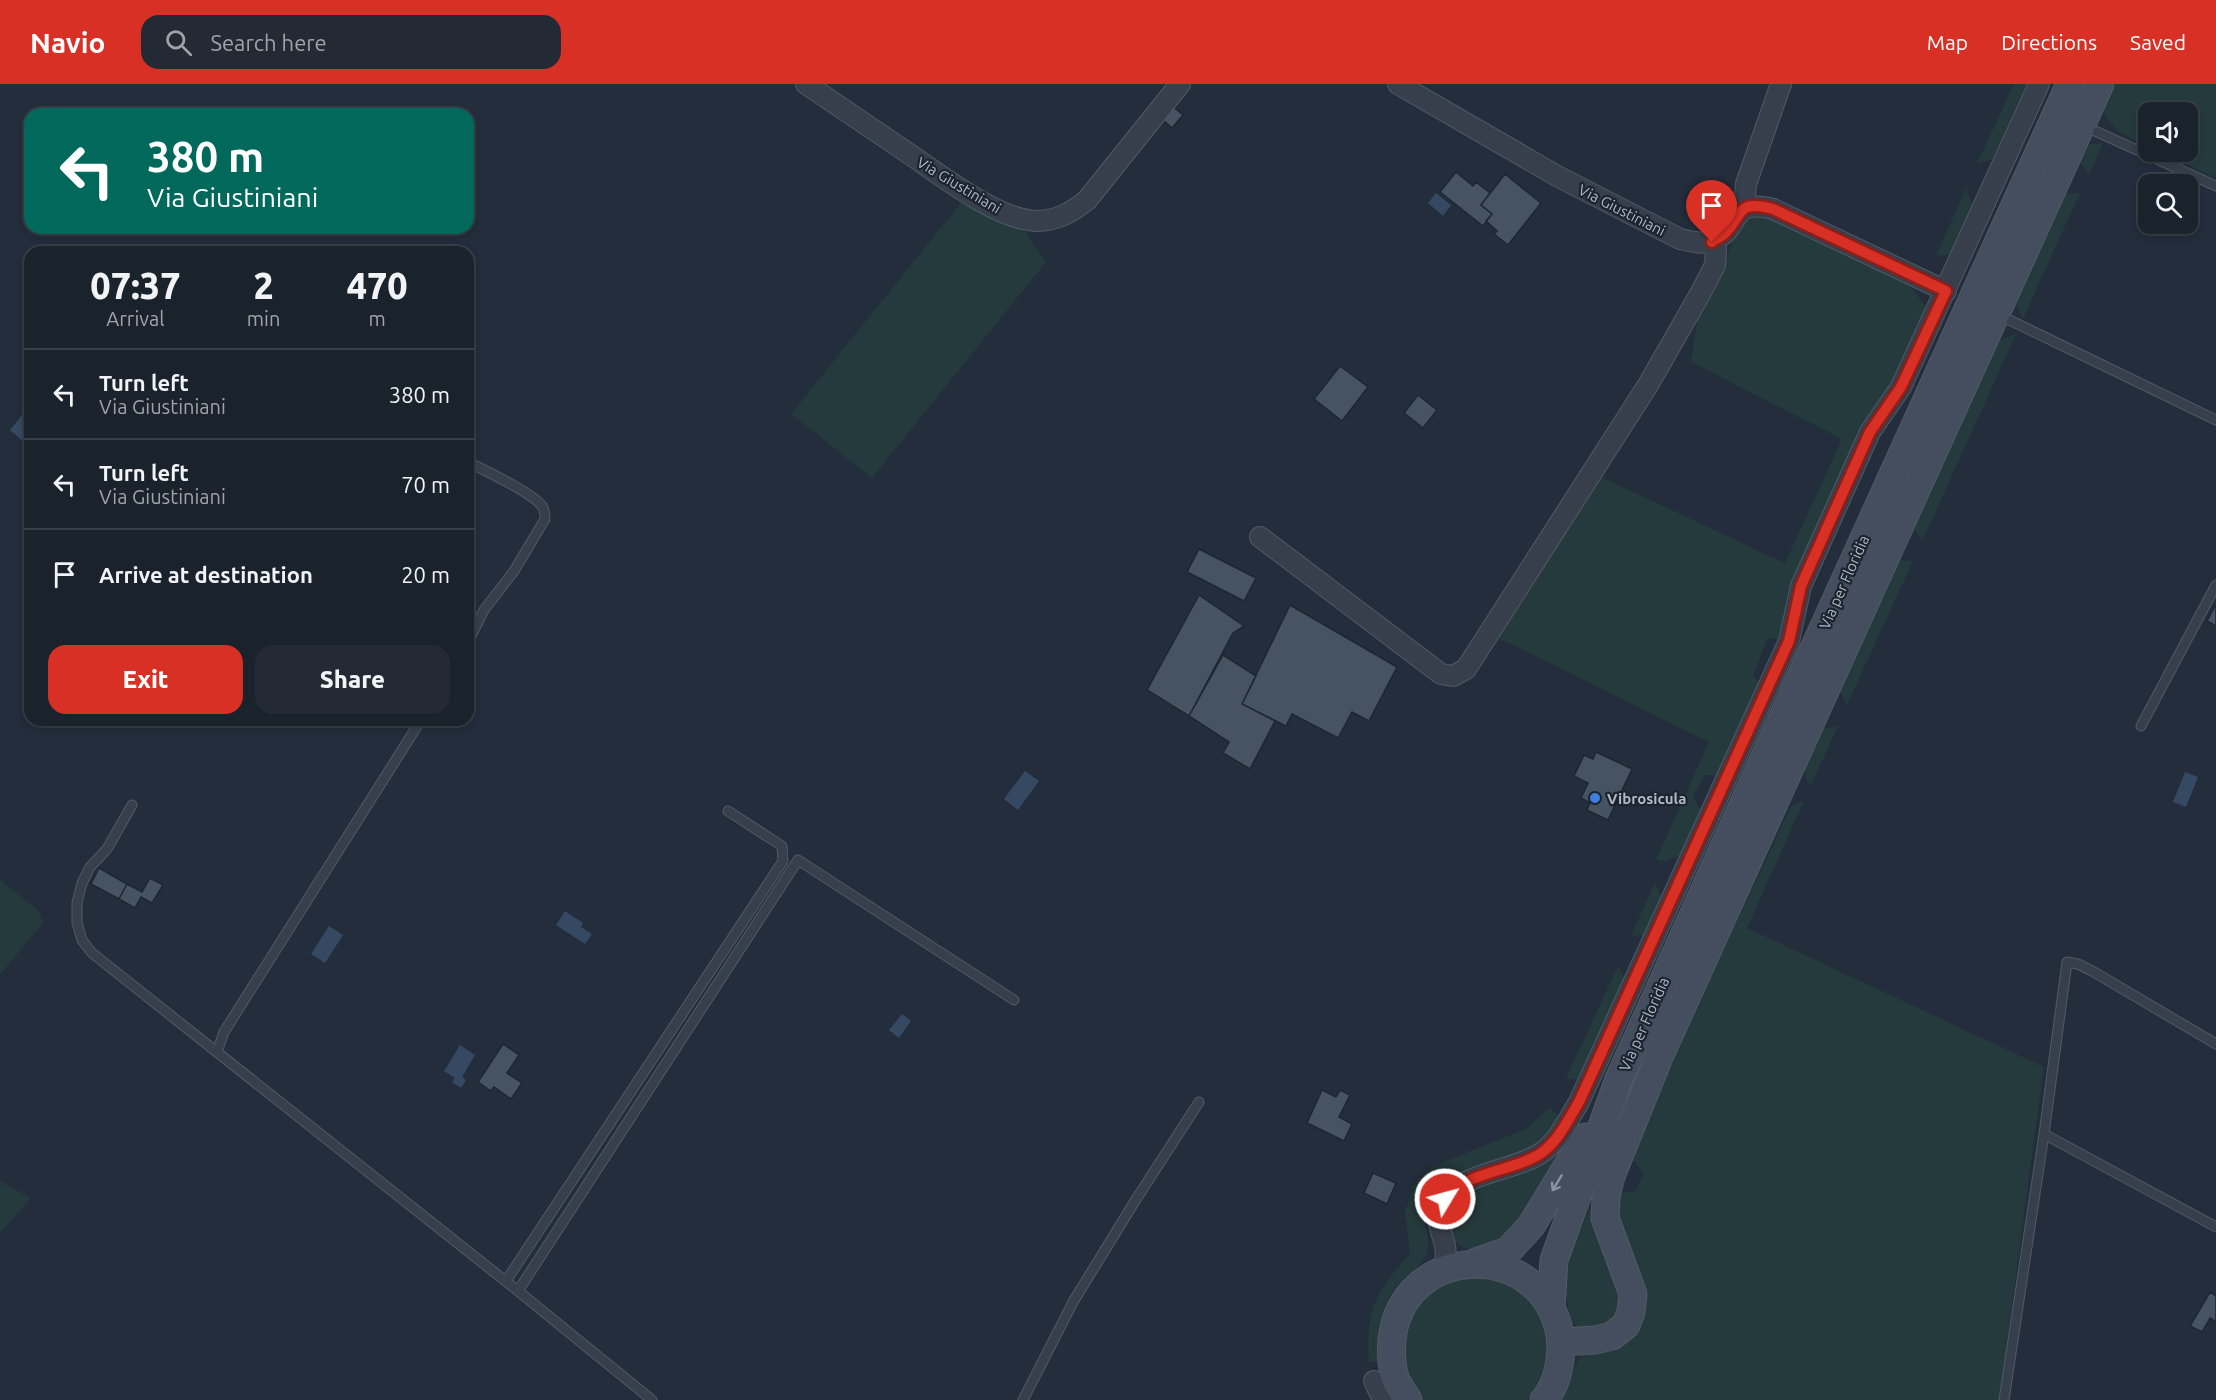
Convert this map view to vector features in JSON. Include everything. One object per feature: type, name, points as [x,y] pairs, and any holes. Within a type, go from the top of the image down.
[{"type":"main road","name":"Via per Floridia","points":[[1619,1079],[2070,84]]},
{"type":"main road","points":[[1561,1342],[1595,1340],[1612,1336],[1626,1325],[1631,1312],[1633,1294],[1605,1218],[1605,1197],[1611,1176],[1659,1057],[2100,84]]},
{"type":"main road","points":[[1408,1400],[1396,1380],[1391,1353],[1394,1326],[1404,1301],[1423,1281],[1446,1268],[1474,1263],[1508,1251],[1532,1226],[1619,1079]]},
{"type":"main road","points":[[1551,1307],[1554,1260],[1619,1079]]},
{"type":"main road","points":[[1474,1263],[1497,1265],[1519,1274],[1537,1288],[1551,1307],[1558,1324],[1561,1342],[1558,1371],[1544,1400]]},
{"type":"street","name":"Via Giustiniani","points":[[806,84],[997,210],[1036,221],[1056,219],[1087,200],[1180,84]]},
{"type":"street","name":"Via Giustiniani","points":[[1398,84],[1616,208],[1680,239],[1712,242]]},
{"type":"street","points":[[1744,208],[1746,184],[1781,84]]},
{"type":"street","points":[[1446,1268],[1439,1211],[1453,1189],[1470,1180],[1516,1165],[1540,1154],[1552,1145],[1579,1102],[1789,641],[1801,586],[1870,432],[1901,387],[2039,84]]},
{"type":"street","points":[[1260,537],[1441,674],[1453,676],[1466,669],[1648,385],[1715,265],[1716,250],[1712,242],[1724,234],[1744,208],[1757,205],[1773,209],[1946,291]]},
{"type":"street","points":[[1374,1381],[1383,1400]]},
{"type":"lane","points":[[2082,125],[2216,186]]},
{"type":"lane","points":[[1997,314],[2216,420]]},
{"type":"lane","points":[[474,465],[542,505],[545,519],[514,570],[484,610],[474,630]]},
{"type":"lane","points":[[2141,726],[2216,585]]},
{"type":"lane","points":[[217,1052],[224,1032],[417,726]]},
{"type":"lane","points":[[132,805],[107,849],[90,867],[82,883],[77,923],[82,940],[93,953],[652,1400]]},
{"type":"lane","points":[[506,1281],[783,861],[783,846],[728,811]]},
{"type":"lane","points":[[518,1291],[798,860],[1014,1000]]},
{"type":"lane","points":[[2004,1400],[2067,962],[2078,964],[2094,972],[2216,1044]]},
{"type":"lane","points":[[1023,1400],[1073,1302],[1199,1102]]},
{"type":"lane","points":[[2044,1134],[2216,1227]]},
{"type":"green space","points":[[2014,84],[2026,84],[1992,160],[1977,163]]},
{"type":"green space","points":[[2116,84],[2216,84],[2216,178],[2181,162],[2198,162],[2198,102],[2138,102],[2138,142],[2116,129],[2104,111]]},
{"type":"green space","points":[[2103,143],[2089,175],[2080,163],[2089,144]]},
{"type":"green space","points":[[1966,188],[1972,204],[1951,254],[1936,256]]},
{"type":"green space","points":[[2080,193],[2023,319],[2016,305],[2066,194]]},
{"type":"green space","points":[[963,200],[994,219],[1023,229],[1046,262],[872,478],[791,414]]},
{"type":"green space","points":[[1758,214],[1768,215],[1904,277],[1928,310],[1893,385],[1872,414],[1793,580],[1778,640],[1768,638],[1753,675],[1759,682],[1717,776],[1704,775],[1693,797],[1701,811],[1680,856],[1665,861],[1656,860],[1709,742],[1494,636],[1597,475],[1785,563],[1842,439],[1691,362],[1698,315],[1721,272],[1738,227],[1748,218]]},
{"type":"green space","points":[[2016,334],[1923,540],[1914,530],[2000,340]]},
{"type":"green space","points":[[1900,560],[1913,561],[1847,705],[1840,692]]},
{"type":"green space","points":[[1838,726],[1810,787],[1804,771],[1823,729]]},
{"type":"green space","points":[[1804,801],[1747,928],[2044,1067],[1999,1400],[1562,1400],[1580,1358],[1592,1349],[1630,1338],[1614,1222],[1614,1194],[1635,1191],[1644,1174],[1633,1160],[1675,1054],[1791,806]]},
{"type":"green space","points":[[0,880],[38,910],[43,923],[0,975]]},
{"type":"green space","points":[[1655,882],[1662,899],[1645,935],[1631,936]]},
{"type":"green space","points":[[1618,966],[1625,979],[1577,1080],[1566,1078]]},
{"type":"green space","points":[[1550,1108],[1561,1117],[1546,1139],[1518,1154],[1450,1180],[1428,1199],[1424,1213],[1428,1250],[1422,1262],[1397,1286],[1389,1298],[1382,1325],[1379,1362],[1369,1362],[1369,1328],[1375,1302],[1389,1279],[1410,1254],[1405,1211],[1415,1182],[1434,1166],[1525,1129]]},
{"type":"green space","points":[[1561,1152],[1518,1223],[1508,1234],[1479,1250],[1468,1249],[1457,1243],[1450,1232],[1448,1219],[1452,1206],[1458,1199],[1467,1192],[1545,1163]]},
{"type":"green space","points":[[0,1181],[31,1198],[0,1233]]},
{"type":"green space","points":[[1593,1200],[1623,1294],[1617,1319],[1599,1329],[1578,1327],[1572,1322],[1564,1291],[1570,1256]]},
{"type":"green space","points":[[1481,1273],[1516,1286],[1541,1313],[1549,1349],[1547,1368],[1540,1385],[1528,1400],[1423,1400],[1414,1391],[1401,1356],[1416,1303],[1445,1280]]},
{"type":"water","points":[[1436,193],[1451,205],[1443,216],[1428,203]]},
{"type":"water","points":[[24,412],[24,442],[10,430]]},
{"type":"water","points":[[1025,771],[1039,781],[1018,810],[1004,799]]},
{"type":"water","points":[[2185,772],[2198,777],[2186,807],[2173,802]]},
{"type":"water","points":[[565,911],[583,923],[581,927],[592,934],[585,944],[556,925]]},
{"type":"water","points":[[329,926],[343,935],[325,963],[311,954]]},
{"type":"water","points":[[902,1014],[911,1021],[899,1038],[889,1030]]},
{"type":"water","points":[[460,1045],[475,1055],[462,1077],[466,1080],[461,1088],[452,1082],[455,1078],[444,1071]]},
{"type":"building","points":[[1171,105],[1183,115],[1172,128],[1161,118]]},
{"type":"building","points":[[1456,172],[1473,186],[1476,182],[1490,193],[1481,205],[1492,214],[1483,226],[1440,192]]},
{"type":"building","points":[[1505,174],[1541,203],[1508,245],[1494,234],[1497,231],[1486,221],[1492,214],[1481,205]]},
{"type":"building","points":[[1340,366],[1368,387],[1342,421],[1314,399]]},
{"type":"building","points":[[1418,395],[1437,410],[1423,428],[1404,413]]},
{"type":"building","points":[[1199,549],[1256,578],[1244,601],[1187,572]]},
{"type":"building","points":[[1199,595],[1244,626],[1233,633],[1189,716],[1147,690]]},
{"type":"building","points":[[1290,605],[1397,667],[1369,721],[1352,712],[1338,738],[1292,714],[1286,726],[1242,704]]},
{"type":"building","points":[[2216,607],[2216,626],[2207,621]]},
{"type":"building","points":[[1223,655],[1256,676],[1242,704],[1275,721],[1250,769],[1223,753],[1229,742],[1189,716]]},
{"type":"building","points":[[1596,752],[1632,769],[1608,820],[1587,810],[1590,803],[1581,798],[1588,783],[1574,776],[1584,755],[1593,759]]},
{"type":"building","points":[[99,868],[127,884],[119,899],[91,884]]},
{"type":"building","points":[[150,878],[163,885],[152,903],[141,897],[135,908],[119,899],[127,884],[142,892]]},
{"type":"building","points":[[503,1044],[519,1055],[507,1073],[522,1083],[511,1099],[494,1087],[491,1091],[478,1082]]},
{"type":"building","points":[[1322,1090],[1336,1097],[1340,1090],[1350,1095],[1339,1117],[1352,1124],[1344,1141],[1307,1123]]},
{"type":"building","points":[[1373,1173],[1396,1183],[1387,1204],[1364,1193]]},
{"type":"building","points":[[2210,1292],[2216,1296],[2216,1322],[2210,1318],[2202,1332],[2190,1326]]},
{"type":"place","name":"Vibrosicula","points":[[1595,798]]},
{"type":"route","points":[[1445,1199],[1453,1189],[1470,1180],[1516,1165],[1540,1154],[1552,1145],[1579,1102],[1789,641],[1801,586],[1870,432],[1901,387],[1946,291],[1773,209],[1757,205],[1744,208],[1724,234],[1712,242]]}]
